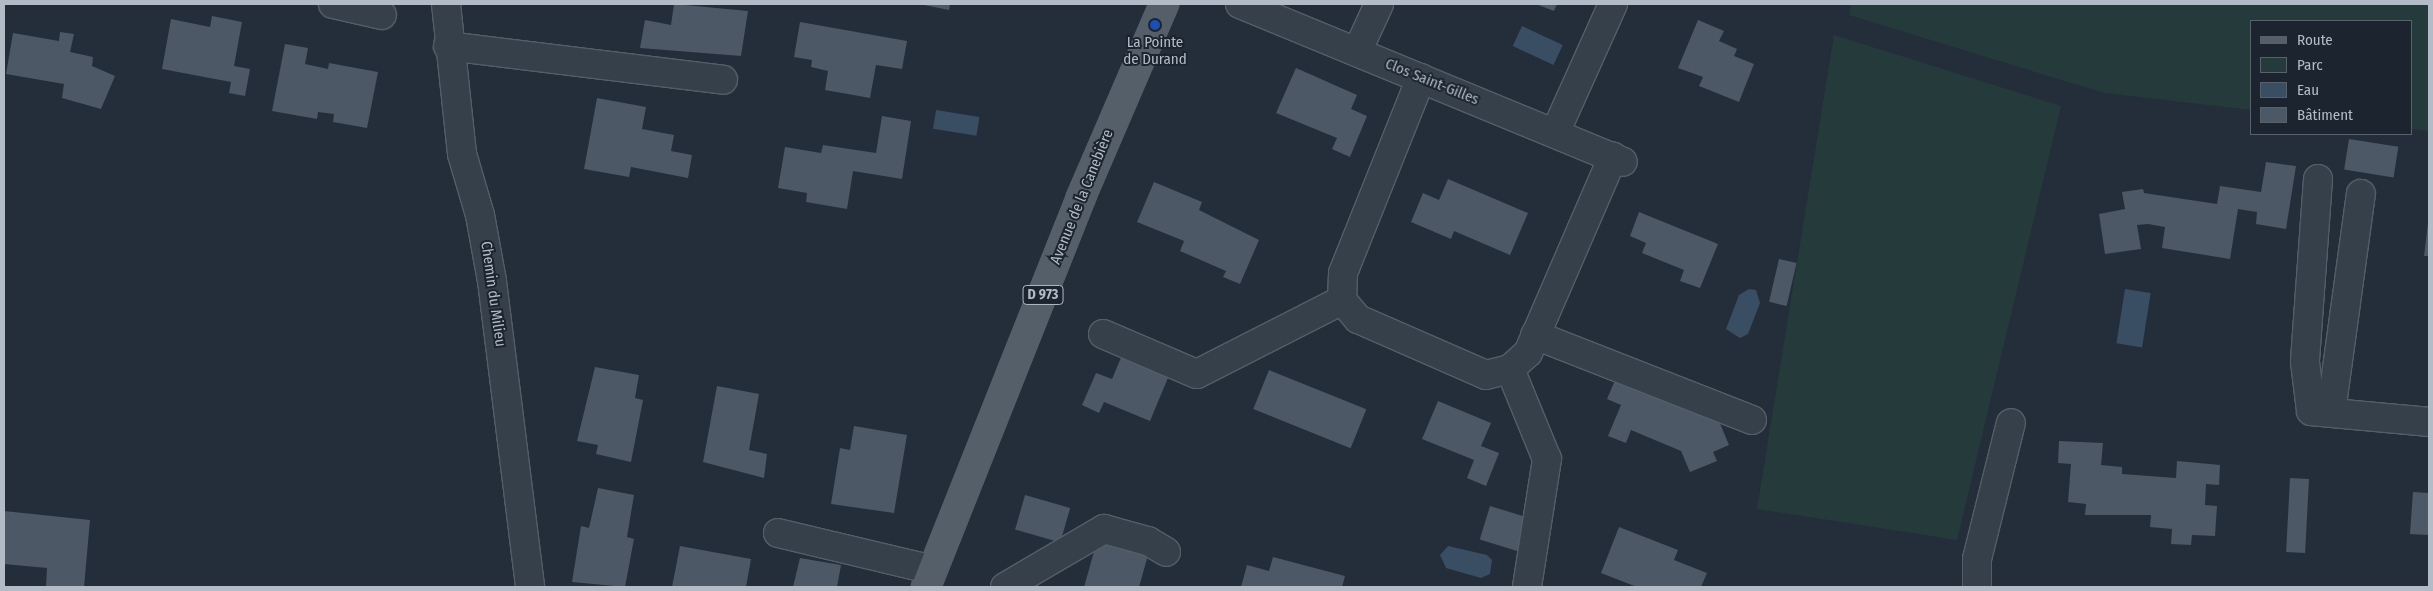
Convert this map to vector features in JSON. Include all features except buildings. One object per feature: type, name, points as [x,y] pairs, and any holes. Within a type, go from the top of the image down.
[{"type":"main road","name":"Avenue de la Canebière","points":[[930,578],[1081,197],[1164,4]]},
{"type":"street","points":[[333,4],[382,15]]},
{"type":"street","name":"Chemin du Milieu","points":[[446,4],[448,46],[462,154],[480,215],[492,281],[530,587]]},
{"type":"street","name":"Clos Saint-Gilles","points":[[1240,4],[1618,159],[1535,335]]},
{"type":"street","points":[[1358,52],[1380,4]]},
{"type":"street","points":[[1555,133],[1613,4]]},
{"type":"street","points":[[448,46],[724,80]]},
{"type":"street","points":[[1421,78],[1343,272],[1342,300],[1358,320],[1486,375],[1510,369],[1528,353],[1535,335],[1752,420]]},
{"type":"street","points":[[2318,179],[2305,362],[2311,411],[2429,422]]},
{"type":"street","points":[[2331,412],[2362,194]]},
{"type":"street","points":[[1103,334],[1197,374],[1342,300]]},
{"type":"street","points":[[1510,369],[1547,459],[1545,493],[1527,587]]},
{"type":"street","points":[[1977,587],[1977,558],[2011,423]]},
{"type":"street","points":[[1005,587],[1104,529],[1148,541],[1166,552]]},
{"type":"street","points":[[778,533],[930,578]]},
{"type":"green space","points":[[1851,4],[2429,4],[2429,131],[2413,129],[2413,20],[2250,20],[2250,110],[2104,93],[1849,15]]},
{"type":"green space","points":[[1834,35],[2061,106],[1957,540],[1757,509]]},
{"type":"water","points":[[1522,26],[1563,45],[1553,65],[1513,46]]},
{"type":"water","points":[[936,110],[979,117],[976,136],[933,129]]},
{"type":"water","points":[[1749,289],[1756,290],[1760,303],[1748,334],[1740,338],[1726,329],[1739,295]]},
{"type":"water","points":[[2125,289],[2151,293],[2142,347],[2116,343]]},
{"type":"water","points":[[1448,546],[1487,555],[1492,560],[1490,574],[1481,578],[1446,568],[1440,555]]},
{"type":"place","name":"La Pointe de Durand","points":[[1155,25]]}]
